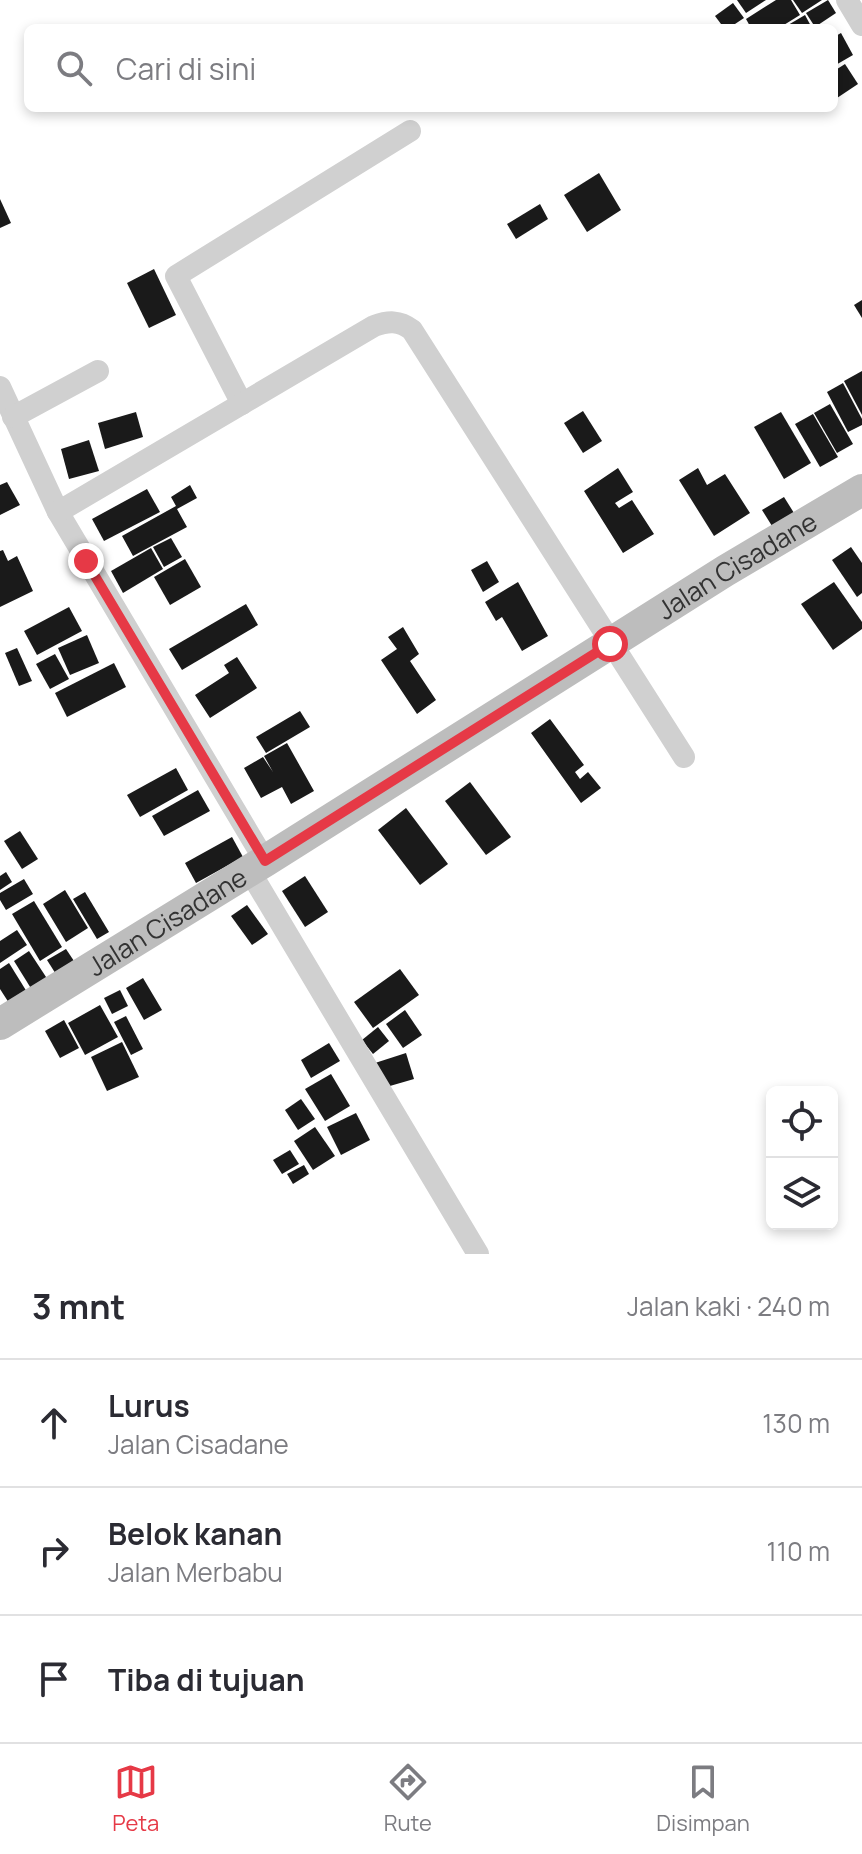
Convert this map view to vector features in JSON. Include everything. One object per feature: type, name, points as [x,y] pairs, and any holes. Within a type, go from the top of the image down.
[{"type":"street","points":[[847,0],[862,25]]},
{"type":"street","points":[[242,404],[176,276],[410,131]]},
{"type":"street","points":[[58,512],[374,326],[393,321],[406,325],[684,757]]},
{"type":"street","points":[[13,417],[98,371]]},
{"type":"street","points":[[0,387],[58,512],[478,1254]]},
{"type":"street","name":"Jalan Cisadane","points":[[0,1024],[725,571],[862,490]]},
{"type":"building","points":[[737,0],[766,0],[746,13]]},
{"type":"building","points":[[776,0],[791,0],[800,15],[785,24],[749,24],[746,19]]},
{"type":"building","points":[[793,0],[822,0],[802,13]]},
{"type":"building","points":[[828,0],[836,13],[820,24],[813,24],[806,13]]},
{"type":"building","points":[[733,3],[744,18],[735,24],[721,24],[715,16]]},
{"type":"building","points":[[805,15],[810,24],[790,24]]},
{"type":"building","points":[[841,33],[853,55],[838,64],[838,35]]},
{"type":"building","points":[[845,64],[858,84],[838,97],[838,68]]},
{"type":"building","points":[[599,173],[621,210],[587,232],[564,195]]},
{"type":"building","points":[[0,199],[11,223],[0,228]]},
{"type":"building","points":[[540,204],[548,219],[516,239],[507,224]]},
{"type":"building","points":[[154,269],[176,315],[149,328],[127,283]]},
{"type":"building","points":[[862,300],[862,318],[854,305]]},
{"type":"building","points":[[862,371],[862,415],[844,381]]},
{"type":"building","points":[[843,383],[862,419],[862,425],[848,432],[827,392]]},
{"type":"building","points":[[830,404],[853,444],[837,453],[814,413]]},
{"type":"building","points":[[583,411],[602,441],[583,453],[564,423]]},
{"type":"building","points":[[136,412],[143,437],[105,449],[98,423]]},
{"type":"building","points":[[781,412],[811,463],[784,479],[754,427]]},
{"type":"building","points":[[813,414],[838,457],[820,467],[795,424]]},
{"type":"building","points":[[89,440],[99,471],[69,479],[61,449]]},
{"type":"building","points":[[618,468],[633,492],[615,503],[619,508],[632,500],[654,534],[623,553],[584,491]]},
{"type":"building","points":[[698,468],[707,485],[725,474],[750,513],[714,536],[679,480]]},
{"type":"building","points":[[7,482],[20,505],[0,515],[0,485]]},
{"type":"building","points":[[190,485],[197,498],[177,509],[187,527],[133,556],[122,536],[176,506],[171,497]]},
{"type":"building","points":[[147,489],[160,512],[104,541],[92,519]]},
{"type":"building","points":[[784,497],[794,513],[772,526],[762,510]]},
{"type":"building","points":[[171,538],[182,557],[164,567],[153,547]]},
{"type":"building","points":[[851,547],[862,563],[862,593],[857,597],[832,560]]},
{"type":"building","points":[[151,548],[163,569],[123,593],[111,571]]},
{"type":"building","points":[[3,550],[8,561],[17,556],[33,591],[0,607],[0,551]]},
{"type":"building","points":[[185,559],[201,587],[170,605],[154,577]]},
{"type":"building","points":[[487,561],[499,582],[483,592],[471,570]]},
{"type":"building","points":[[518,582],[548,636],[522,651],[502,617],[496,621],[485,602]]},
{"type":"building","points":[[834,582],[862,622],[862,629],[833,650],[801,604]]},
{"type":"building","points":[[246,604],[258,625],[182,670],[169,649]]},
{"type":"building","points":[[69,607],[82,631],[37,655],[24,631]]},
{"type":"building","points":[[403,627],[419,654],[410,661],[436,700],[417,714],[381,660],[397,649],[388,637]]},
{"type":"building","points":[[87,635],[99,663],[70,675],[58,648]]},
{"type":"building","points":[[17,648],[32,681],[19,686],[5,653]]},
{"type":"building","points":[[55,654],[69,679],[50,689],[36,664]]},
{"type":"building","points":[[237,657],[257,688],[210,718],[195,695],[229,673],[224,665]]},
{"type":"building","points":[[114,663],[126,687],[67,717],[55,693]]},
{"type":"building","points":[[300,711],[310,727],[266,753],[256,737]]},
{"type":"building","points":[[550,719],[584,765],[575,772],[580,779],[588,772],[601,788],[581,803],[531,733]]},
{"type":"building","points":[[287,743],[314,791],[291,804],[282,787],[261,798],[244,768],[263,757],[273,772],[264,756]]},
{"type":"building","points":[[176,768],[188,790],[140,817],[127,795]]},
{"type":"building","points":[[470,782],[511,837],[486,855],[445,801]]},
{"type":"building","points":[[198,790],[210,811],[164,836],[152,816]]},
{"type":"building","points":[[406,808],[448,864],[420,885],[378,830]]},
{"type":"building","points":[[20,831],[38,859],[22,869],[4,841]]},
{"type":"building","points":[[232,837],[243,857],[196,883],[185,863]]},
{"type":"building","points":[[6,872],[12,882],[0,890],[0,876]]},
{"type":"building","points":[[305,876],[328,912],[305,927],[282,891]]},
{"type":"building","points":[[24,879],[33,894],[6,910],[0,893]]},
{"type":"building","points":[[65,890],[88,928],[66,942],[43,904]]},
{"type":"building","points":[[85,892],[109,932],[97,939],[73,899]]},
{"type":"building","points":[[34,901],[62,947],[40,961],[12,914]]},
{"type":"building","points":[[247,905],[268,934],[252,945],[231,916]]},
{"type":"building","points":[[17,930],[27,945],[0,963],[0,941]]},
{"type":"building","points":[[66,949],[78,967],[59,979],[47,960]]},
{"type":"building","points":[[29,951],[48,980],[32,990],[14,961]]},
{"type":"building","points":[[9,963],[27,992],[9,1003],[0,989],[0,969]]},
{"type":"building","points":[[400,969],[419,995],[373,1028],[354,1002]]},
{"type":"building","points":[[143,978],[162,1010],[144,1020],[126,988]]},
{"type":"building","points":[[120,990],[128,1006],[112,1014],[104,998]]},
{"type":"building","points":[[100,1005],[118,1037],[85,1055],[68,1023]]},
{"type":"building","points":[[405,1010],[422,1035],[403,1048],[386,1024]]},
{"type":"building","points":[[126,1016],[143,1049],[131,1055],[114,1022]]},
{"type":"building","points":[[64,1020],[79,1048],[60,1058],[45,1031]]},
{"type":"building","points":[[378,1027],[389,1041],[373,1054],[362,1040]]},
{"type":"building","points":[[122,1042],[139,1077],[107,1091],[91,1057]]},
{"type":"building","points":[[329,1043],[340,1061],[311,1078],[301,1060]]},
{"type":"building","points":[[406,1053],[414,1079],[383,1088],[375,1063]]},
{"type":"building","points":[[331,1074],[350,1106],[325,1121],[305,1089]]},
{"type":"building","points":[[301,1099],[315,1119],[298,1130],[285,1110]]},
{"type":"building","points":[[356,1113],[370,1140],[341,1155],[327,1127]]},
{"type":"building","points":[[315,1127],[335,1156],[313,1170],[294,1141]]},
{"type":"building","points":[[290,1150],[299,1164],[282,1174],[273,1160]]},
{"type":"building","points":[[304,1165],[309,1174],[293,1184],[287,1174]]},
{"type":"route","points":[[86,561],[265,861],[610,644]]}]
